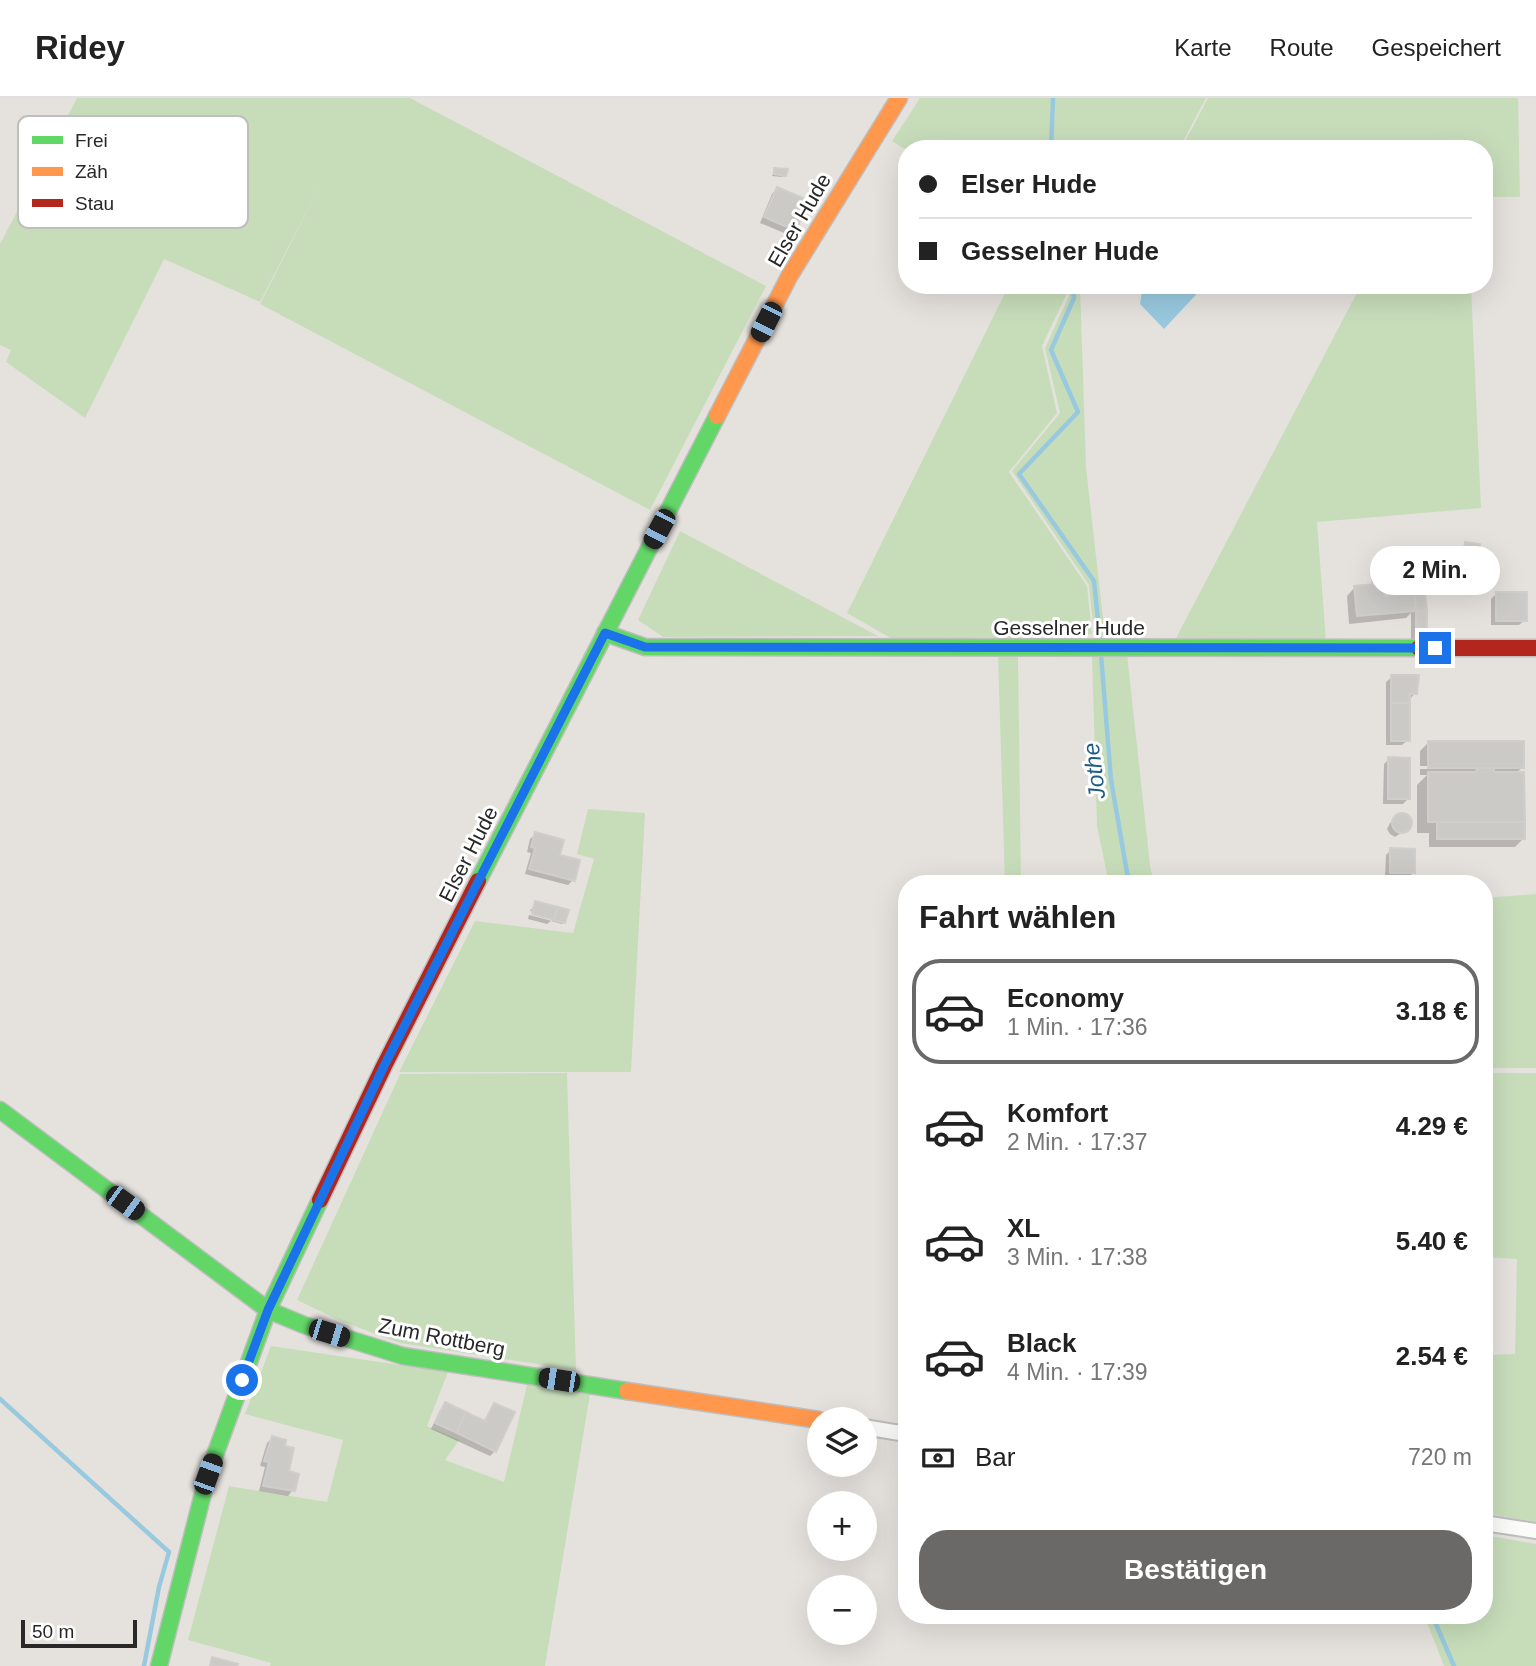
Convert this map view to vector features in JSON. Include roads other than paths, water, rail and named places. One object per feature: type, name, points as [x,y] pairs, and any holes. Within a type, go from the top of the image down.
[{"type":"street","name":"Elser Hude","points":[[159,1666],[208,1474],[268,1310],[384,1066],[790,275],[870,141],[899,98]]},
{"type":"street","name":"Gesselner Hude","points":[[605,633],[645,647],[1536,648]]},
{"type":"street","name":"Zum Rottberg","points":[[0,1110],[268,1310],[304,1325],[403,1356],[807,1418]]},
{"type":"street","points":[[877,1429],[898,1433]]},
{"type":"street","points":[[1493,1525],[1536,1531]]},
{"type":"water","points":[[1142,294],[1197,294],[1164,329],[1140,304]]},
{"type":"waterway","points":[[1051,140],[1053,98]]},
{"type":"waterway","points":[[1073,294],[1051,350],[1078,412],[1019,474],[1094,581],[1100,639]]},
{"type":"waterway","name":"Jothe","points":[[1101,654],[1111,780],[1127,875]]},
{"type":"waterway","points":[[0,1399],[169,1552],[159,1587],[144,1666]]},
{"type":"waterway","name":"Jothe","points":[[1436,1624],[1454,1666]]}]
